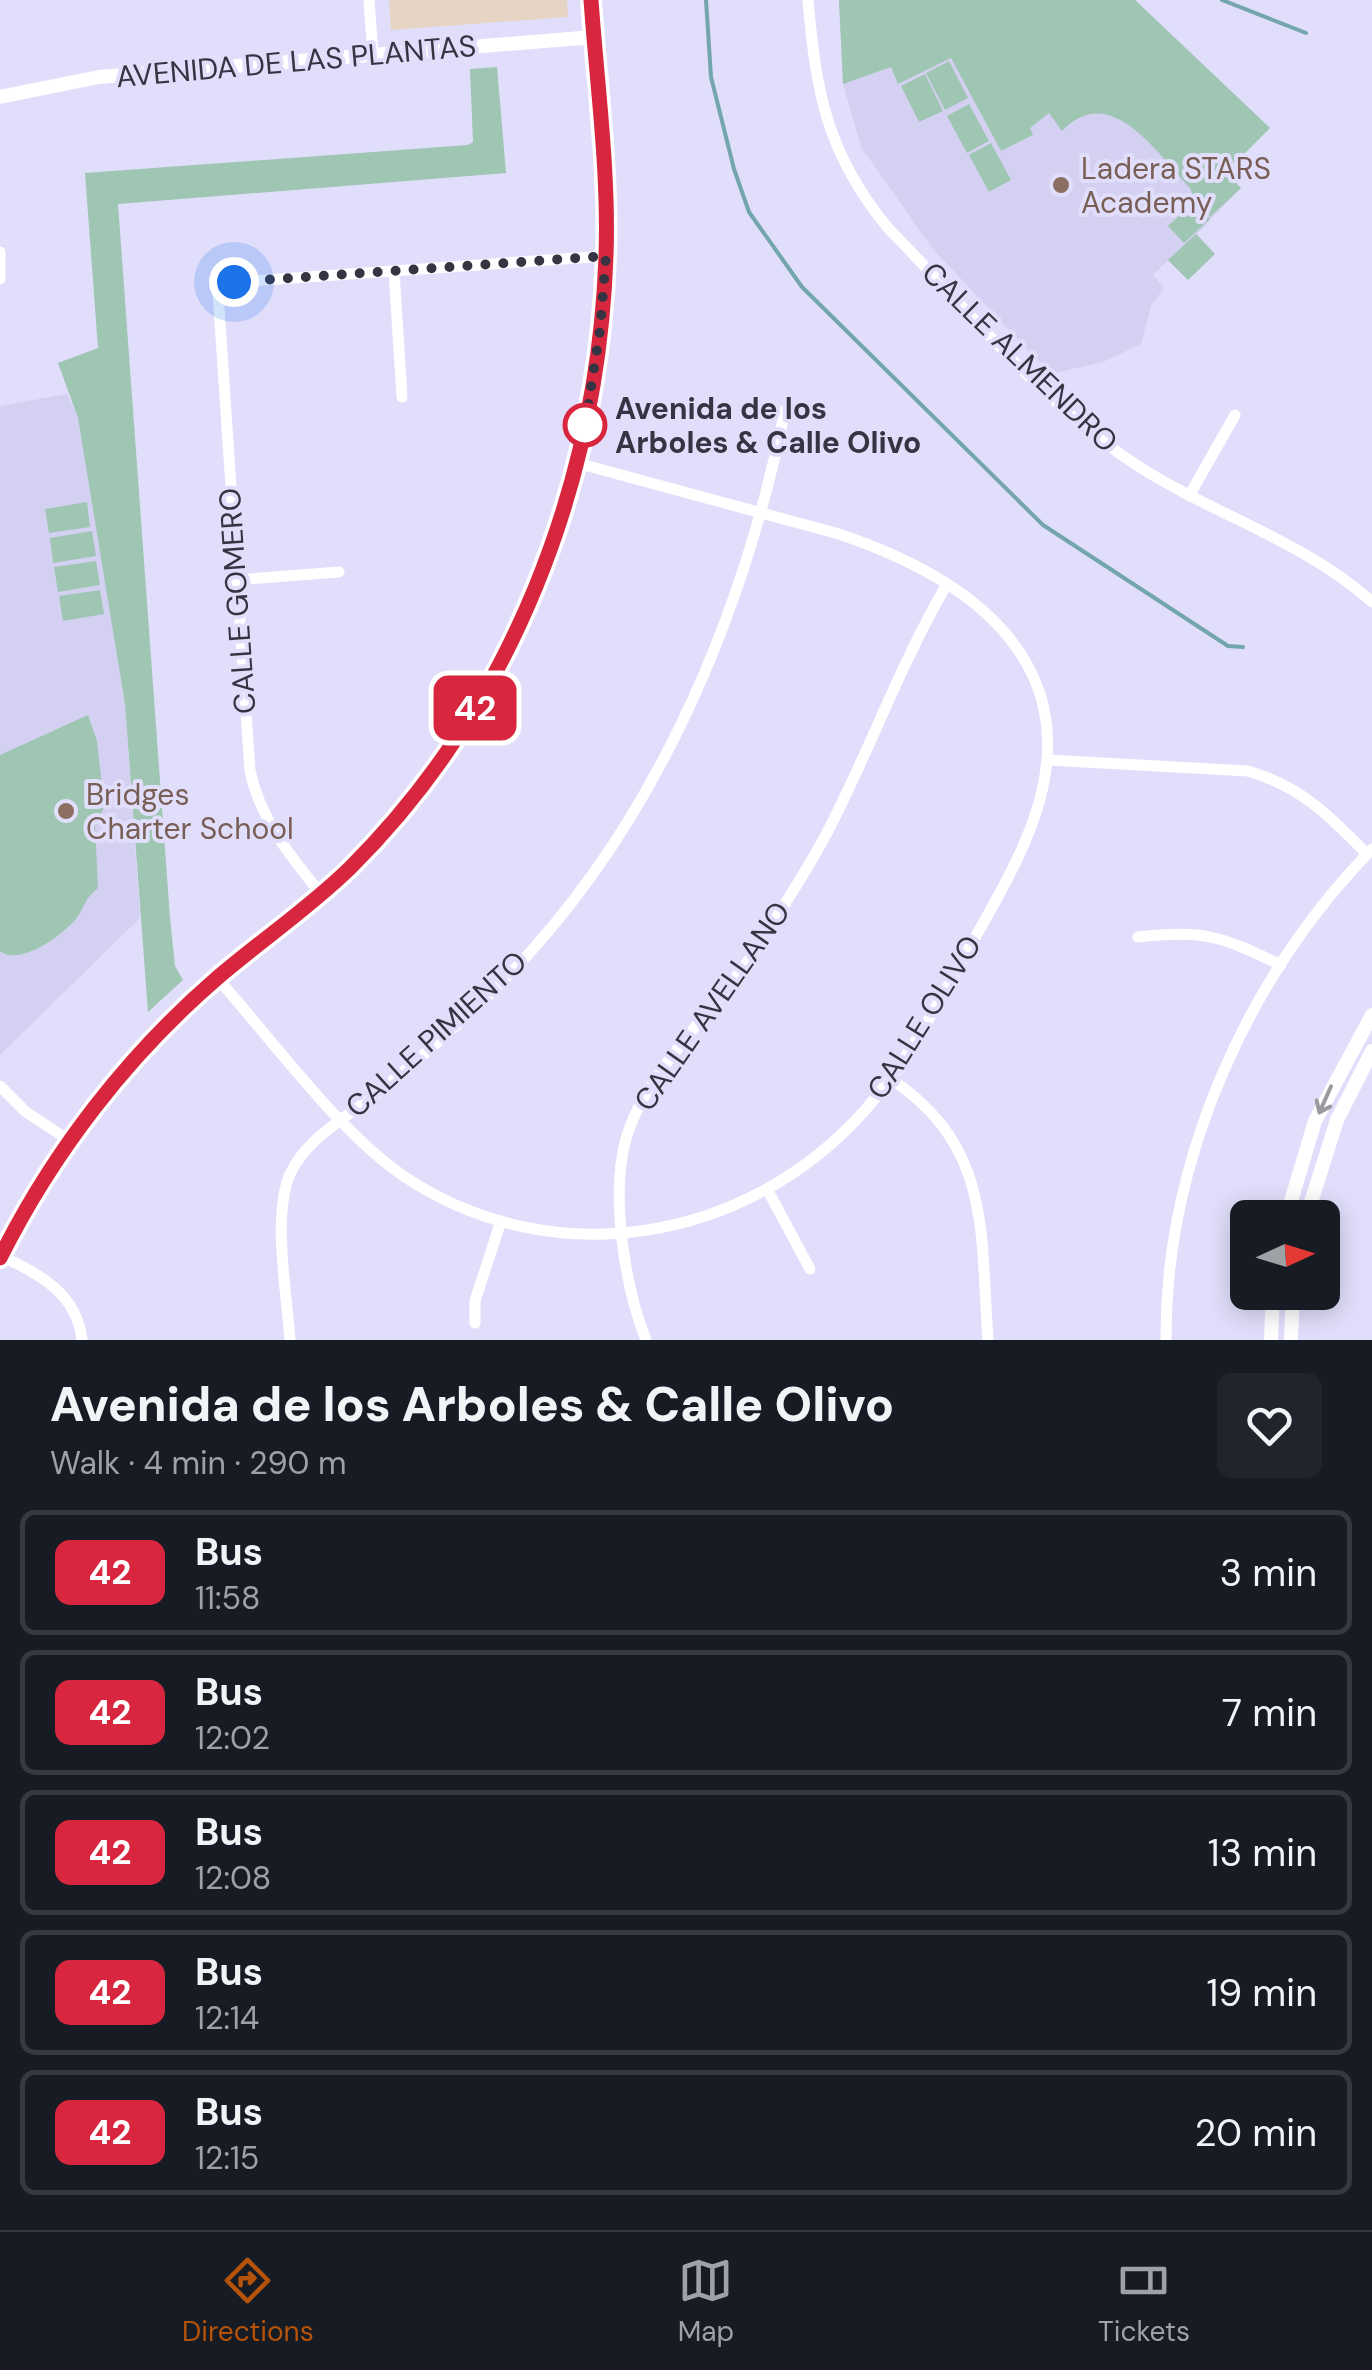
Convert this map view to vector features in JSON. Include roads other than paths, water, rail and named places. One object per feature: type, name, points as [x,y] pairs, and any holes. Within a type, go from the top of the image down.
[{"type":"main road","points":[[0,1257],[70,1141],[129,1067],[217,978],[321,894],[389,826],[472,712],[534,594],[578,463],[599,345],[606,256],[591,0]]},
{"type":"street","points":[[369,0],[373,54]]},
{"type":"street","name":"CALLE ALMENDRO","points":[[808,0],[822,112],[845,166],[871,208],[1092,433],[1189,496],[1318,564],[1372,602]]},
{"type":"street","name":"AVENIDA DE LAS PLANTAS","points":[[0,97],[99,77],[594,37]]},
{"type":"street","points":[[0,252],[0,279]]},
{"type":"street","points":[[402,397],[394,271],[606,256]]},
{"type":"street","name":"CALLE GOMERO","points":[[321,894],[276,838],[257,804],[250,771],[216,317],[221,288],[250,281],[394,271]]},
{"type":"street","name":"CALLE PIMIENTO","points":[[290,1340],[284,1195],[303,1154],[496,988],[564,910],[627,822],[671,747],[698,688],[761,512],[785,410]]},
{"type":"street","points":[[1189,496],[1235,415]]},
{"type":"street","name":"CALLE OLIVO","points":[[217,978],[342,1119],[407,1178],[501,1221],[560,1234],[624,1234],[697,1221],[767,1189],[866,1109],[959,966],[1034,820],[1048,760],[1040,695],[1028,667],[987,613],[947,584],[857,540],[578,463]]},
{"type":"street","points":[[236,580],[339,572]]},
{"type":"street","name":"CALLE AVELLANO","points":[[646,1340],[635,1313],[624,1234],[622,1164],[626,1138],[646,1094],[735,981],[831,825],[912,646],[947,584]]},
{"type":"street","points":[[1048,760],[1248,771],[1278,780],[1308,796],[1370,851],[1281,966],[1228,1063],[1200,1134],[1170,1260],[1166,1340]]},
{"type":"street","points":[[1138,936],[1182,932],[1217,935],[1281,966]]},
{"type":"street","points":[[1291,1200],[1315,1121],[1372,1015]]},
{"type":"street","points":[[1312,1200],[1337,1120],[1372,1052]]},
{"type":"street","points":[[888,1077],[929,1108],[962,1151],[978,1200],[988,1340]]},
{"type":"street","points":[[0,1086],[26,1112],[70,1141]]},
{"type":"street","points":[[767,1189],[810,1269]]},
{"type":"street","points":[[475,1323],[475,1301],[501,1221]]},
{"type":"street","points":[[0,1257],[58,1289],[75,1313],[82,1340]]},
{"type":"street","points":[[1271,1340],[1273,1310]]},
{"type":"street","points":[[1291,1340],[1292,1310]]},
{"type":"waterway","points":[[706,0],[711,77],[734,169],[749,212],[802,287],[1043,525],[1228,646],[1243,647]]},
{"type":"waterway","points":[[1222,0],[1306,33]]},
{"type":"place","name":"Ladera STARS Academy","points":[[1061,185]]},
{"type":"place","name":"Avenida de los Arboles & Calle Olivo","points":[[585,425]]},
{"type":"place","name":"Bridges Charter School","points":[[66,811]]}]
